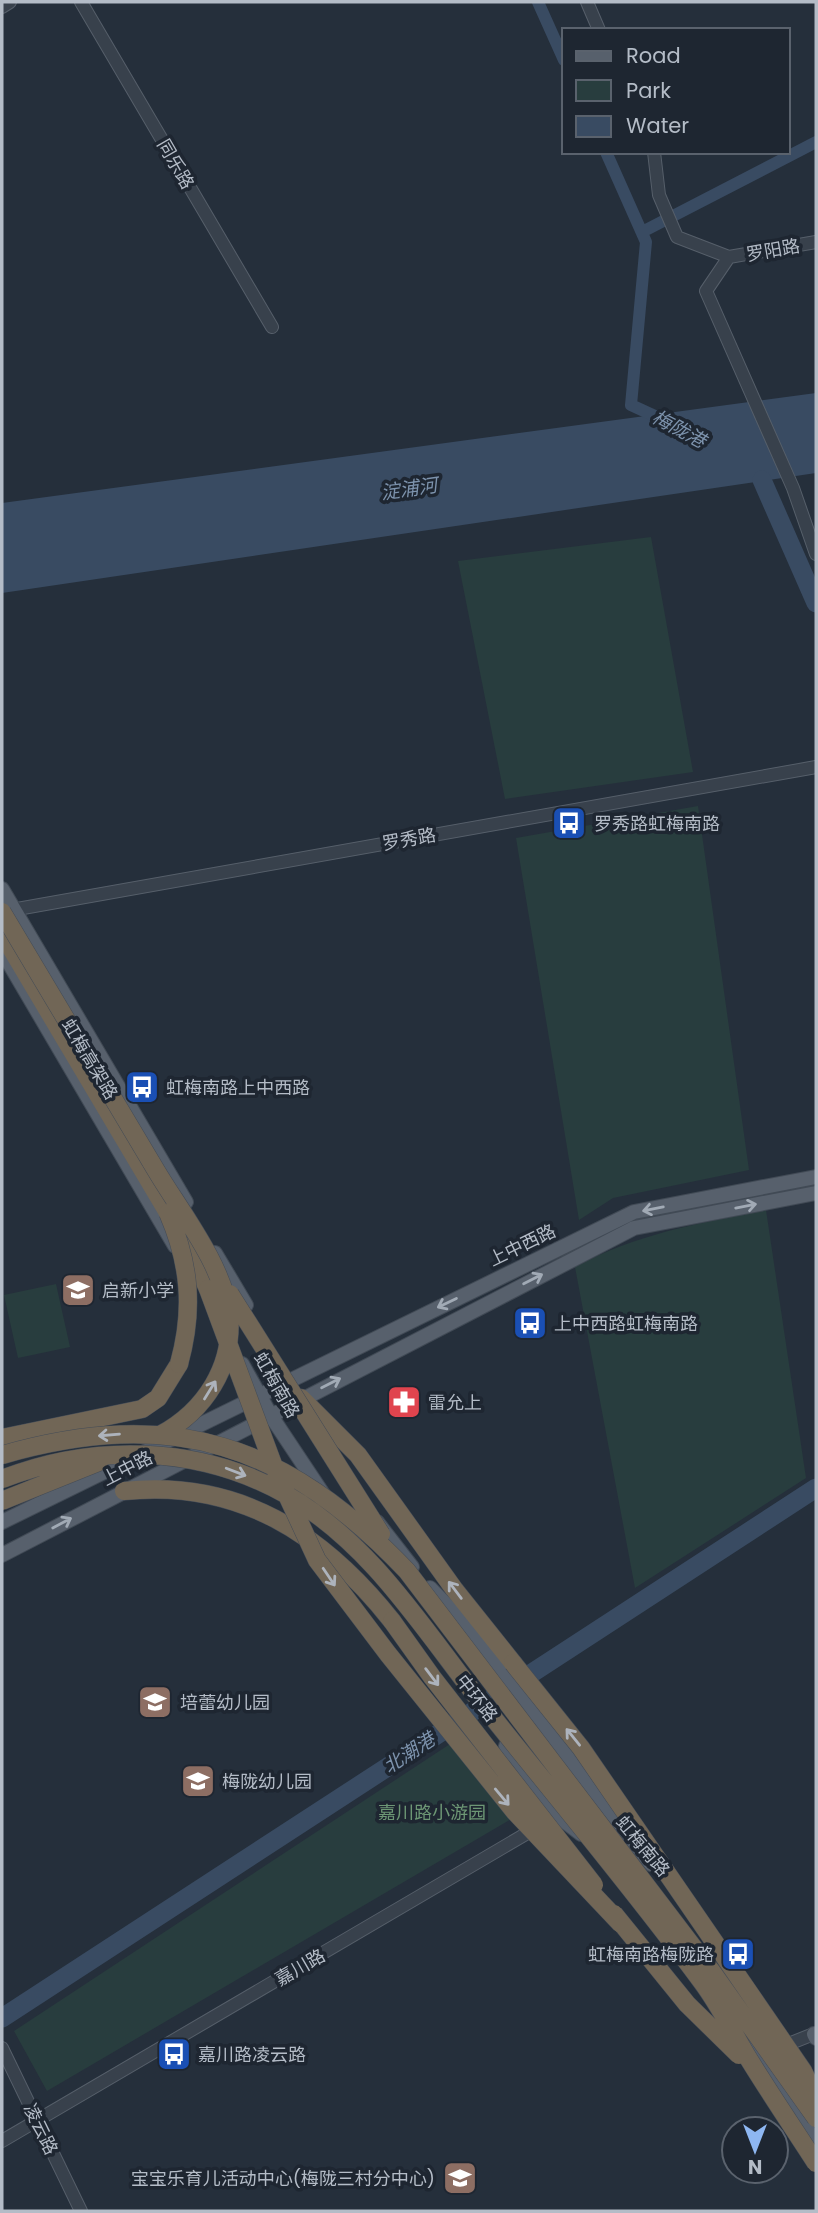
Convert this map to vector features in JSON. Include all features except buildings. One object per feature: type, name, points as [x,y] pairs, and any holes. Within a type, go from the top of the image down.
[{"type":"highway","name":"虹梅高架路","points":[[6,911],[173,1210]]},
{"type":"highway","name":"虹梅高架路","points":[[2,933],[173,1210]]},
{"type":"highway","points":[[173,1210],[213,1266],[351,1490],[407,1571]]},
{"type":"highway","points":[[2,1438],[142,1409],[158,1398],[170,1382],[187,1334],[190,1304],[183,1253],[173,1210]]},
{"type":"highway","points":[[173,1210],[208,1289],[274,1467],[317,1560],[499,1793],[621,1924],[688,2004],[759,2075]]},
{"type":"highway","points":[[2,1501],[146,1443],[170,1430],[200,1405],[220,1373],[227,1354],[229,1329],[223,1289],[213,1266]]},
{"type":"highway","points":[[301,1398],[358,1455],[454,1589],[501,1669],[581,1748],[781,2038],[816,2098]]},
{"type":"highway","name":"中环路","points":[[2,1455],[72,1438],[131,1433],[175,1435],[221,1445],[288,1472],[369,1531],[407,1571],[712,1972],[816,2119]]},
{"type":"highway","name":"中环路","points":[[2,1479],[61,1460],[143,1454],[182,1457],[254,1479],[287,1495],[358,1548],[402,1598],[444,1656],[703,1984],[816,2163]]},
{"type":"highway","points":[[124,1491],[175,1488],[234,1501],[299,1531],[331,1556],[372,1596],[392,1621],[432,1677],[574,1856],[621,1924]]},
{"type":"highway","points":[[334,1513],[372,1596]]},
{"type":"main road","name":"虹梅南路","points":[[2,890],[6,911],[301,1398],[334,1464],[439,1599],[465,1624],[501,1669],[526,1714],[582,1800],[654,1888],[706,1960],[765,2052],[816,2141]]},
{"type":"main road","name":"虹梅南路","points":[[2,951],[271,1416],[334,1513],[556,1815],[588,1839],[765,2052],[816,2119]]},
{"type":"main road","name":"上中西路","points":[[260,1396],[289,1379],[634,1212],[816,1177]]},
{"type":"main road","name":"上中西路","points":[[271,1416],[301,1398],[634,1228],[816,1193]]},
{"type":"main road","name":"上中路","points":[[2,1522],[260,1396]]},
{"type":"main road","name":"上中路","points":[[2,1555],[271,1416]]},
{"type":"main road","name":"虹梅南路","points":[[526,1714],[595,1789],[738,1983],[790,2045],[816,2084]]},
{"type":"main road","name":"虹梅南路","points":[[556,1815],[562,1836],[580,1869],[741,2064],[816,2171]]},
{"type":"main road","points":[[528,1833],[562,1836]]},
{"type":"main road","points":[[647,1858],[654,1888]]},
{"type":"main road","points":[[706,1960],[738,1983]]},
{"type":"street","points":[[2,7],[10,2]]},
{"type":"street","name":"同乐路","points":[[81,2],[272,327]]},
{"type":"street","points":[[587,2],[598,28]]},
{"type":"street","points":[[654,154],[660,196],[677,237],[729,257],[706,291],[788,477],[816,554]]},
{"type":"street","name":"罗阳路","points":[[729,257],[816,242]]},
{"type":"street","name":"罗秀路","points":[[6,911],[816,767]]},
{"type":"street","name":"嘉川路","points":[[2,2141],[528,1833],[595,1789]]},
{"type":"street","points":[[741,2064],[765,2052],[816,2035]]},
{"type":"street","name":"凌云路","points":[[2,2048],[81,2211]]},
{"type":"green space","points":[[651,537],[693,772],[505,799],[458,561]]},
{"type":"green space","points":[[698,806],[749,1170],[613,1198],[579,1220],[516,838]]},
{"type":"green space","points":[[766,1210],[806,1478],[635,1588],[575,1267],[645,1238]]},
{"type":"green space","points":[[56,1284],[70,1347],[18,1358],[4,1295]]},
{"type":"green space","name":"嘉川路小游园","points":[[450,1744],[513,1818],[47,2091],[14,2031]]},
{"type":"water","name":"淀浦河","points":[[816,393],[816,473],[2,593],[2,503]]},
{"type":"waterway","name":"梅陇港","points":[[538,2],[562,56]]},
{"type":"waterway","points":[[642,232],[816,142]]},
{"type":"waterway","name":"梅陇港","points":[[607,154],[646,242],[631,405],[670,423]]},
{"type":"waterway","name":"梅陇港","points":[[762,480],[816,603]]},
{"type":"waterway","name":"北潮港","points":[[2,2018],[816,1488]]},
{"type":"place","name":"罗秀路虹梅南路","points":[[569,823]]},
{"type":"place","name":"虹梅南路上中西路","points":[[142,1087]]},
{"type":"place","name":"启新小学","points":[[78,1290]]},
{"type":"place","name":"上中西路虹梅南路","points":[[530,1323]]},
{"type":"place","name":"雷允上","points":[[404,1402]]},
{"type":"place","name":"培蕾幼儿园","points":[[155,1702]]},
{"type":"place","name":"梅陇幼儿园","points":[[198,1781]]},
{"type":"place","name":"虹梅南路梅陇路","points":[[738,1954]]},
{"type":"place","name":"嘉川路凌云路","points":[[174,2054]]},
{"type":"place","name":"宝宝乐育儿活动中心(梅陇三村分中心)","points":[[460,2178]]}]
